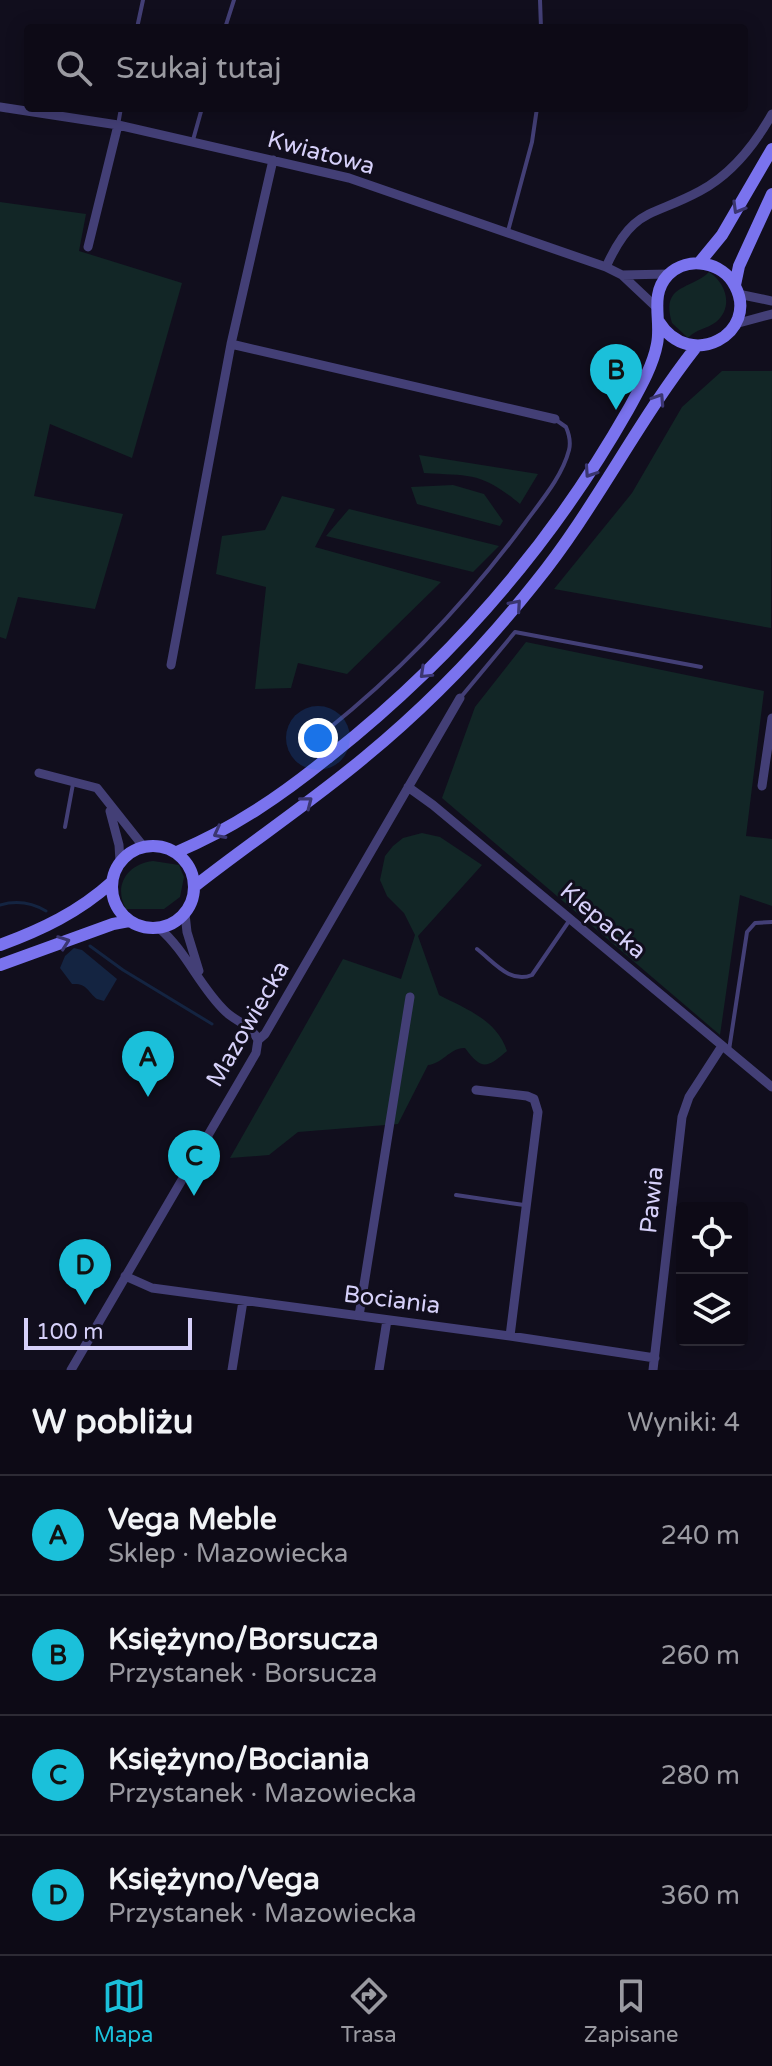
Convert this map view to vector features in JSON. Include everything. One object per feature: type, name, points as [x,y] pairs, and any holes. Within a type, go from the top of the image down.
[{"type":"main road","points":[[699,263],[722,235],[772,149]]},
{"type":"main road","points":[[659,322],[674,339],[696,347],[712,344],[725,336],[739,314],[739,266],[772,194]]},
{"type":"main road","points":[[177,852],[210,839],[305,777],[405,692],[515,575],[597,462],[649,368],[657,345],[659,289],[669,274],[683,266],[699,263],[720,269],[737,290]]},
{"type":"main road","points":[[195,886],[365,757],[413,714],[484,642],[535,584],[580,522],[696,347]]},
{"type":"main road","points":[[0,945],[93,900],[112,882],[120,861],[143,846],[161,846],[177,852],[190,867],[195,886],[190,906],[173,923],[159,928],[144,927],[129,921],[113,924],[0,965]]},
{"type":"main road","points":[[112,882],[114,900],[129,921]]},
{"type":"street","name":"Kwiatowa","points":[[0,107],[24,111]]},
{"type":"street","name":"Kwiatowa","points":[[33,112],[118,125],[349,178],[606,267],[622,275],[656,307]]},
{"type":"street","points":[[606,267],[632,224],[647,214],[700,191],[732,169],[760,135],[772,114]]},
{"type":"street","points":[[88,247],[118,125]]},
{"type":"street","points":[[171,665],[231,344],[273,160]]},
{"type":"street","name":"Kwiatowa","points":[[622,275],[669,274]]},
{"type":"street","points":[[737,290],[772,301]]},
{"type":"street","points":[[735,324],[772,314]]},
{"type":"street","points":[[231,344],[555,419]]},
{"type":"street","name":"Mazowiecka","points":[[71,1370],[256,1053],[258,1040],[265,1034],[460,698]]},
{"type":"street","points":[[762,786],[772,718]]},
{"type":"street","points":[[39,773],[97,788],[143,846]]},
{"type":"street","name":"Klepacka","points":[[408,787],[772,1087]]},
{"type":"street","points":[[108,803],[120,861]]},
{"type":"street","points":[[185,914],[187,932],[201,978]]},
{"type":"street","points":[[159,928],[171,939],[223,1010],[247,1026],[258,1040]]},
{"type":"street","points":[[359,1316],[410,997]]},
{"type":"street","name":"Pawia","points":[[653,1370],[682,1117],[689,1097],[726,1049]]},
{"type":"street","points":[[476,1090],[527,1096],[534,1099],[538,1112],[510,1336]]},
{"type":"street","name":"Bociania","points":[[125,1276],[152,1288],[655,1358]]},
{"type":"street","points":[[232,1370],[243,1301]]},
{"type":"street","points":[[379,1370],[387,1320]]},
{"type":"lane","points":[[138,24],[143,0]]},
{"type":"lane","points":[[226,24],[234,0]]},
{"type":"lane","points":[[540,0],[541,24]]},
{"type":"lane","points":[[118,125],[120,112]]},
{"type":"lane","points":[[193,143],[201,112]]},
{"type":"lane","points":[[507,233],[532,142],[536,112]]},
{"type":"lane","points":[[327,730],[388,677],[455,609],[542,501],[563,467],[570,447],[566,427],[555,419]]},
{"type":"lane","points":[[460,698],[515,632],[701,667]]},
{"type":"lane","points":[[65,827],[74,781]]},
{"type":"lane","points":[[477,949],[514,979],[522,979],[532,975],[571,919]]},
{"type":"lane","points":[[726,1049],[747,932],[755,923],[763,920],[772,922]]},
{"type":"lane","points":[[456,1195],[526,1205]]},
{"type":"green space","points":[[0,202],[86,214],[79,251],[182,283],[132,458],[50,424],[34,496],[123,514],[95,609],[18,597],[6,639],[0,637]]},
{"type":"green space","points":[[709,272],[720,282],[726,296],[725,309],[716,322],[688,338],[672,323],[670,301],[679,290]]},
{"type":"green space","points":[[722,371],[772,371],[771,628],[554,589],[632,493],[682,407]]},
{"type":"green space","points":[[419,455],[538,474],[520,504],[485,481],[424,473]]},
{"type":"green space","points":[[453,485],[484,494],[503,521],[500,526],[417,504],[411,487]]},
{"type":"green space","points":[[282,496],[335,509],[315,547],[441,582],[347,674],[298,663],[291,688],[255,689],[266,587],[216,574],[222,536],[265,530]]},
{"type":"green space","points":[[349,509],[499,546],[473,572],[326,536]]},
{"type":"green space","points":[[526,642],[764,691],[746,836],[772,839],[772,906],[740,895],[720,1035],[442,798],[475,707]]},
{"type":"green space","points":[[422,833],[440,837],[482,865],[418,936],[439,995],[488,1023],[507,1051],[489,1064],[480,1064],[465,1048],[460,1048],[428,1065],[398,1124],[298,1132],[269,1155],[230,1158],[343,959],[401,979],[415,935],[404,913],[387,896],[380,880],[385,856],[393,846],[403,838]]},
{"type":"green space","points":[[153,861],[179,865],[184,877],[180,897],[164,909],[126,909],[121,892],[125,878],[136,867]]},
{"type":"water","points":[[74,948],[82,950],[117,979],[104,1001],[97,999],[84,986],[72,984],[60,968],[65,956]]},
{"type":"waterway","points":[[0,905],[24,903],[46,911]]},
{"type":"waterway","points":[[90,946],[123,970],[212,1024]]},
{"type":"place","name":"Księżyno/Borsucza","points":[[616,410]]},
{"type":"place","name":"Vega Meble","points":[[148,1097]]},
{"type":"place","name":"Księżyno/Bociania","points":[[194,1196]]},
{"type":"place","name":"Księżyno/Vega","points":[[85,1305]]}]
